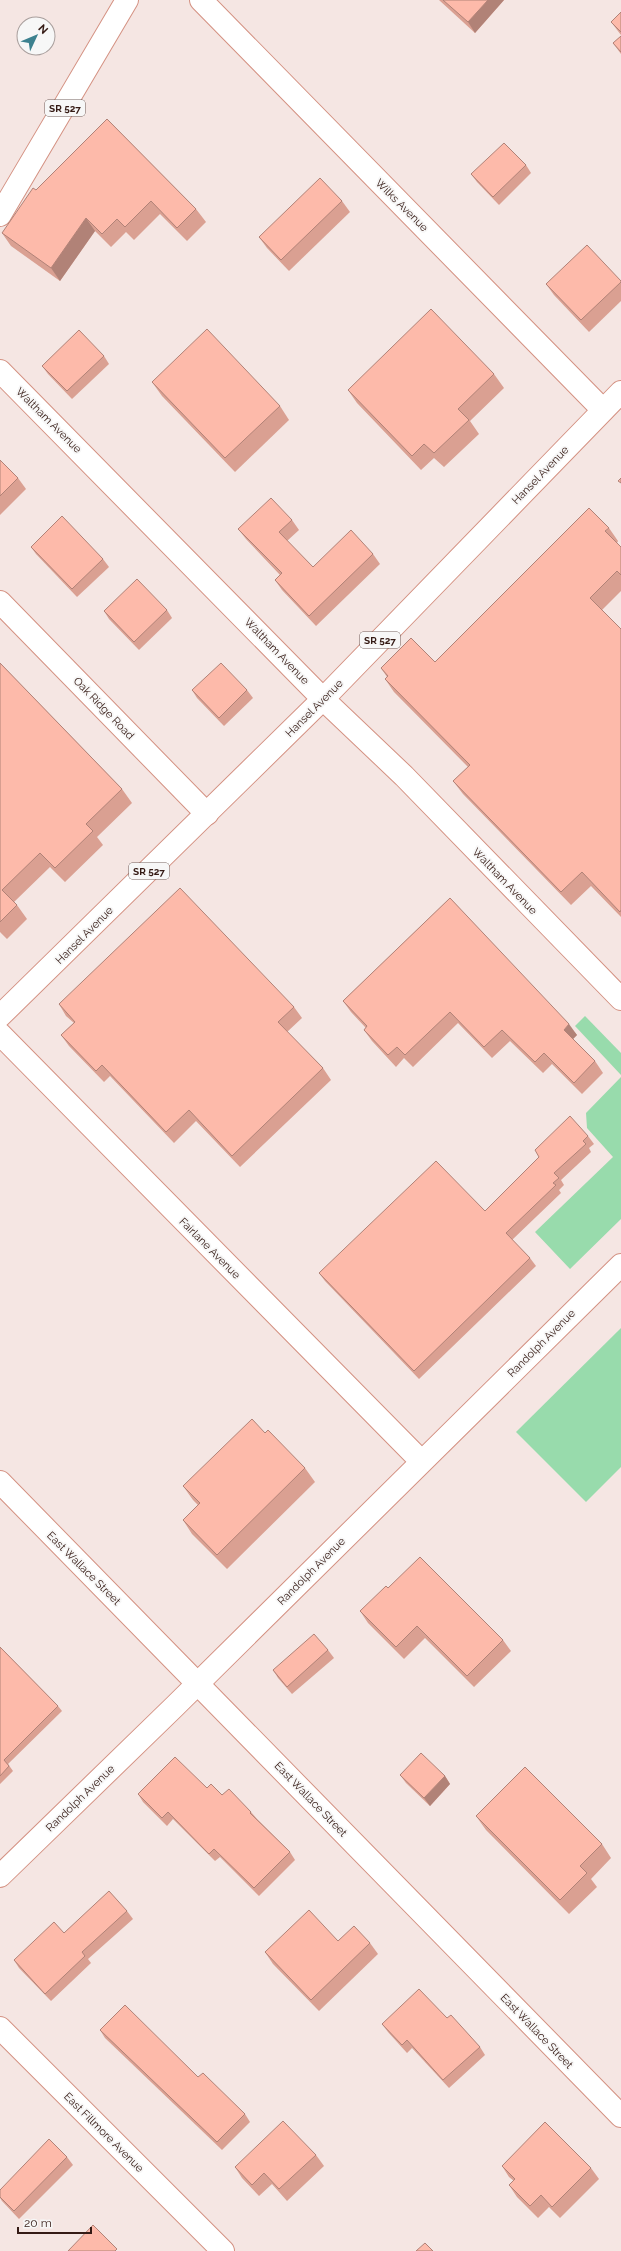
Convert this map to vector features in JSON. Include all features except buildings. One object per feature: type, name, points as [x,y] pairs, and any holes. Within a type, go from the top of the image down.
[{"type":"street","name":"SR 527","points":[[0,215],[128,0]]},
{"type":"street","name":"Wilks Avenue","points":[[201,0],[603,410]]},
{"type":"street","name":"Waltham Avenue","points":[[0,371],[323,699],[409,782],[621,999]]},
{"type":"street","name":"Hansel Avenue","points":[[0,1016],[323,699],[621,392]]},
{"type":"street","name":"Oak Ridge Road","points":[[0,602],[207,814]]},
{"type":"street","name":"Fairlane Avenue","points":[[0,1034],[421,1461]]},
{"type":"street","name":"Randolph Avenue","points":[[0,1876],[198,1683],[621,1265]]},
{"type":"street","name":"East Wallace Street","points":[[0,1482],[621,2116]]},
{"type":"street","name":"East Fillmore Avenue","points":[[0,2028],[223,2251]]},
{"type":"green space","points":[[585,1016],[621,1053],[621,1075],[575,1026]]},
{"type":"green space","points":[[621,1077],[621,1219],[570,1269],[535,1232],[613,1157],[587,1128],[586,1113]]},
{"type":"green space","points":[[621,1328],[621,1467],[586,1502],[516,1432]]}]
